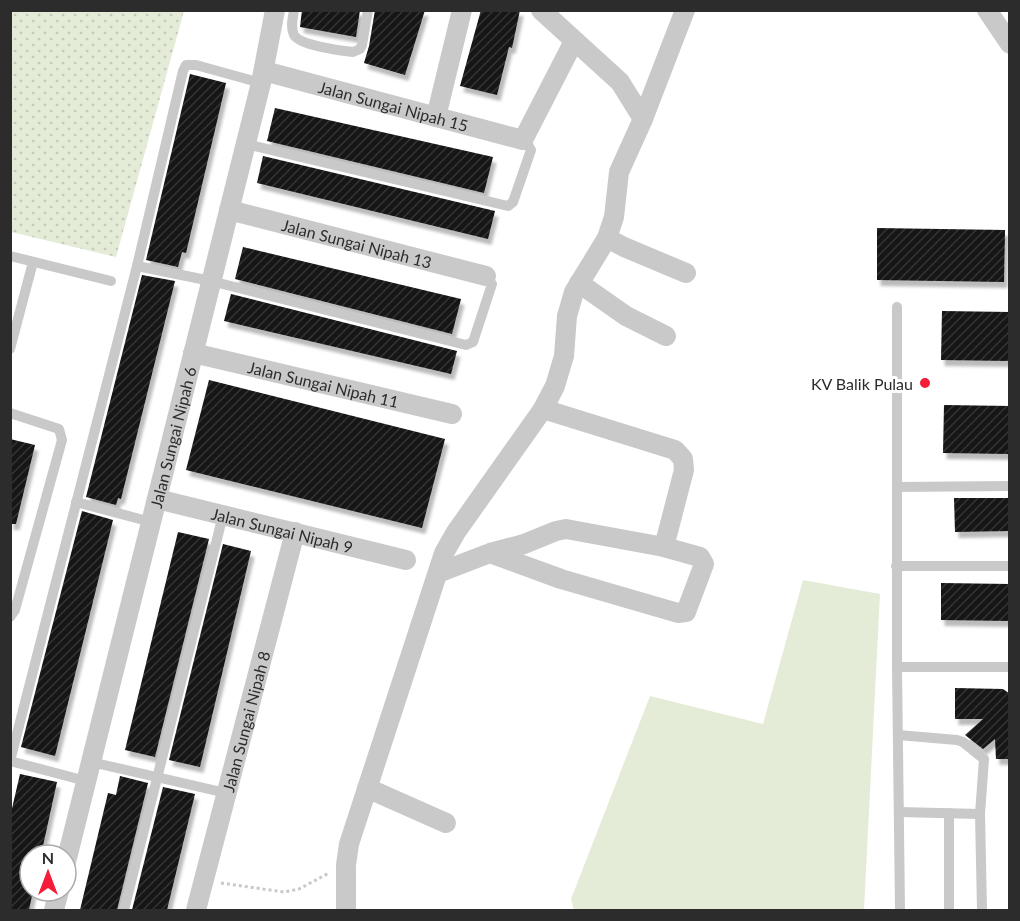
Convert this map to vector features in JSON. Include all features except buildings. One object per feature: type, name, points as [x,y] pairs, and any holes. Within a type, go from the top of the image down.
[{"type":"street","name":"Jalan Sungai Nipah 6","points":[[71,843],[246,144],[275,10]]},
{"type":"street","points":[[436,117],[462,10]]},
{"type":"street","points":[[541,10],[620,82],[643,119]]},
{"type":"street","points":[[346,910],[346,865],[349,844],[447,545],[543,409],[561,369],[567,316],[579,283],[607,238],[614,217],[619,172],[643,119],[685,10]]},
{"type":"street","points":[[987,10],[1010,44]]},
{"type":"street","points":[[523,140],[574,40]]},
{"type":"street","name":"Jalan Sungai Nipah 15","points":[[262,77],[436,117],[523,140]]},
{"type":"street","name":"Jalan Sungai Nipah 13","points":[[229,210],[486,276]]},
{"type":"street","points":[[607,238],[686,273]]},
{"type":"street","points":[[579,283],[626,316],[666,336]]},
{"type":"street","name":"Jalan Sungai Nipah 11","points":[[193,353],[452,414]]},
{"type":"street","points":[[543,409],[675,450],[683,459],[684,470],[664,547]]},
{"type":"street","name":"Jalan Sungai Nipah 9","points":[[157,499],[406,560]]},
{"type":"street","points":[[438,573],[490,553],[512,548],[566,529],[664,547],[700,557],[704,564],[686,612],[678,613],[561,579],[490,553]]},
{"type":"street","name":"Jalan Sungai Nipah 8","points":[[196,910],[294,532]]},
{"type":"street","points":[[367,788],[446,823]]},
{"type":"lane","points":[[294,10],[292,25],[294,36],[301,42],[353,52],[360,49],[362,45],[368,10]]},
{"type":"lane","points":[[226,794],[159,778],[89,772],[10,761],[137,266],[183,71],[186,65],[196,65],[262,77]]},
{"type":"lane","points":[[246,144],[508,206],[513,202],[531,150],[523,140]]},
{"type":"lane","points":[[10,256],[111,281]]},
{"type":"lane","points":[[10,349],[33,262]]},
{"type":"lane","points":[[137,266],[466,345],[472,342],[492,284],[486,276]]},
{"type":"lane","points":[[897,307],[896,566],[900,910]]},
{"type":"lane","points":[[10,413],[59,429],[62,433],[15,610],[10,617]]},
{"type":"lane","points":[[897,487],[1010,486]]},
{"type":"lane","points":[[76,502],[151,522]]},
{"type":"lane","points":[[124,910],[159,778],[223,515]]},
{"type":"lane","points":[[896,566],[1010,566]]},
{"type":"lane","points":[[897,667],[1010,667]]},
{"type":"lane","points":[[898,735],[957,740],[963,742],[984,759],[980,814],[982,910]]},
{"type":"lane","points":[[899,812],[980,814]]},
{"type":"lane","points":[[949,813],[949,910]]},
{"type":"path","points":[[204,880],[284,892],[299,889],[346,865]]},
{"type":"green space","points":[[11,10],[184,11],[116,257],[11,232]]},
{"type":"green space","points":[[803,580],[880,594],[864,910],[574,910],[571,899],[650,696],[763,724]]},
{"type":"place","name":"KV Balik Pulau","points":[[925,383]]}]
